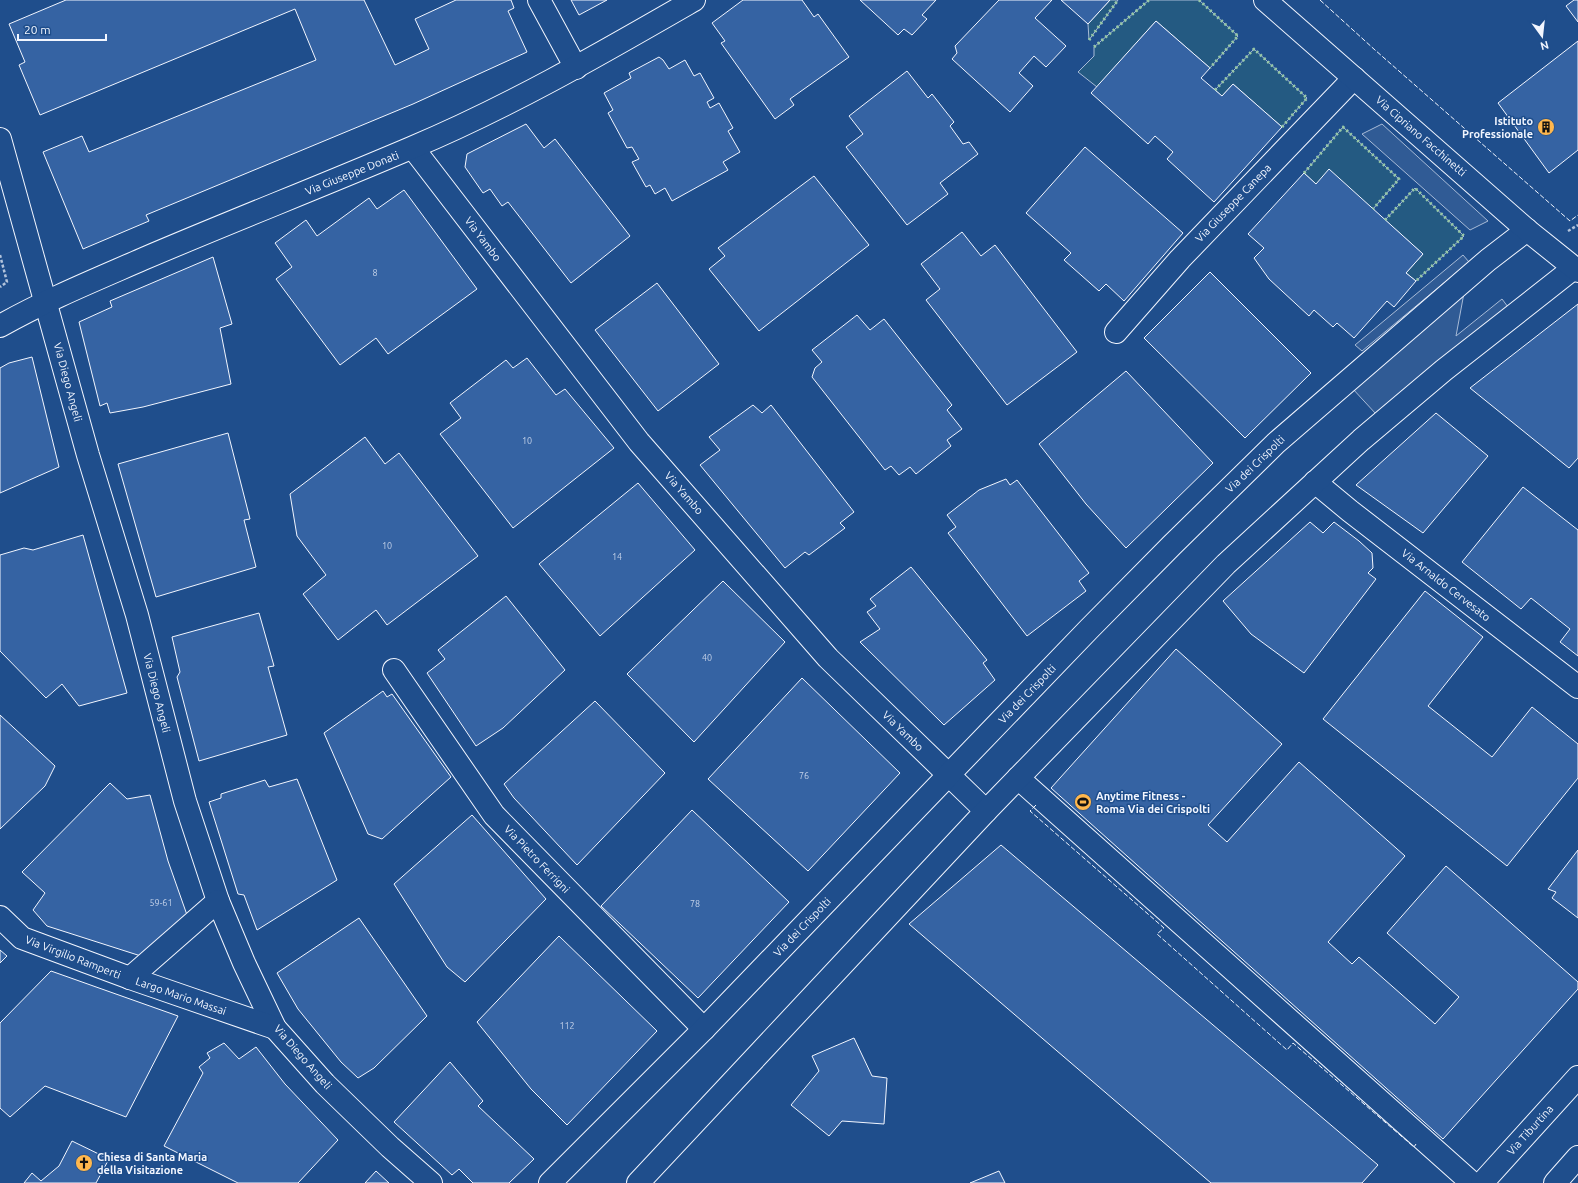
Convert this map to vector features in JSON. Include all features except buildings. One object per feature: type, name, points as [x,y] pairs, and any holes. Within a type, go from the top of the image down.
[{"type":"street","points":[[539,0],[576,68]]},
{"type":"street","name":"Via Giuseppe Donati","points":[[0,326],[46,301],[413,148],[576,68],[694,0]]},
{"type":"street","name":"Via Cipriano Facchinetti","points":[[1265,0],[1527,230],[1576,270]]},
{"type":"street","name":"Via Giuseppe Canepa","points":[[1116,332],[1180,259],[1354,78]]},
{"type":"street","name":"Via Diego Angeli","points":[[0,139],[88,455],[137,615],[185,801],[218,901],[244,963],[275,1028],[325,1084],[390,1147],[431,1183]]},
{"type":"street","name":"Via Yambo","points":[[413,148],[639,442],[828,658],[986,811]]},
{"type":"street","name":"Via dei Crispolti","points":[[550,1183],[704,1029],[1161,556],[1276,443],[1488,260],[1527,230]]},
{"type":"street","points":[[638,1183],[986,811],[1226,564],[1361,440],[1444,370],[1576,270]]},
{"type":"street","name":"Via Arnaldo Cervesato","points":[[1315,482],[1356,516],[1578,687]]},
{"type":"street","name":"Via Pietro Ferrigni","points":[[394,670],[494,815],[704,1029]]},
{"type":"street","points":[[1018,778],[1472,1183]]},
{"type":"street","name":"Largo Mario Massai","points":[[218,901],[130,978],[275,1028]]},
{"type":"street","name":"Via Virgilio Ramperti","points":[[0,917],[22,938],[130,978]]},
{"type":"street","name":"Via Tiburtina","points":[[1482,1183],[1578,1077]]},
{"type":"street","points":[[1555,1183],[1578,1157]]},
{"type":"path","points":[[0,255],[7,282],[0,287]]},
{"type":"shaded area","points":[[1110,0],[1118,0],[1089,40],[1088,24]]},
{"type":"shaded area","points":[[1149,0],[1199,0],[1238,36],[1210,68],[1156,21],[1097,87],[1078,72],[1094,56],[1094,47]]},
{"type":"shaded area","points":[[1254,49],[1307,98],[1282,127],[1233,84],[1222,96],[1215,90]]},
{"type":"shaded area","points":[[1382,124],[1488,221],[1470,230],[1362,134]]},
{"type":"shaded area","points":[[1343,127],[1399,179],[1373,209],[1316,184],[1304,173]]},
{"type":"shaded area","points":[[1415,188],[1464,236],[1416,281],[1406,273],[1423,254],[1385,220]]},
{"type":"shaded area","points":[[1463,255],[1469,262],[1362,351],[1355,345]]},
{"type":"shaded area","points":[[1464,293],[1456,336],[1502,299],[1508,307],[1376,414],[1352,388]]},
{"type":"hedge","points":[[1089,40],[1118,0]]},
{"type":"hedge","points":[[1094,47],[1149,0]]},
{"type":"hedge","points":[[1199,0],[1238,36],[1210,68]]},
{"type":"hedge","points":[[1215,90],[1254,49],[1307,98],[1282,127]]},
{"type":"hedge","points":[[1304,173],[1343,127],[1399,179],[1373,209]]},
{"type":"hedge","points":[[1385,220],[1415,188],[1464,236],[1416,281]]},
{"type":"fence","points":[[1320,0],[1570,221],[1578,215]]},
{"type":"fence","points":[[1036,805],[1030,811],[1164,928],[1157,934],[1287,1050],[1293,1043],[1414,1147],[1416,1144]]},
{"type":"place","name":"Istituto Professionale","points":[[1546,127]]},
{"type":"place","name":"Anytime Fitness - Roma Via dei Crispolti","points":[[1083,802]]},
{"type":"place","name":"Chiesa di Santa Maria della Visitazione","points":[[84,1163]]}]
